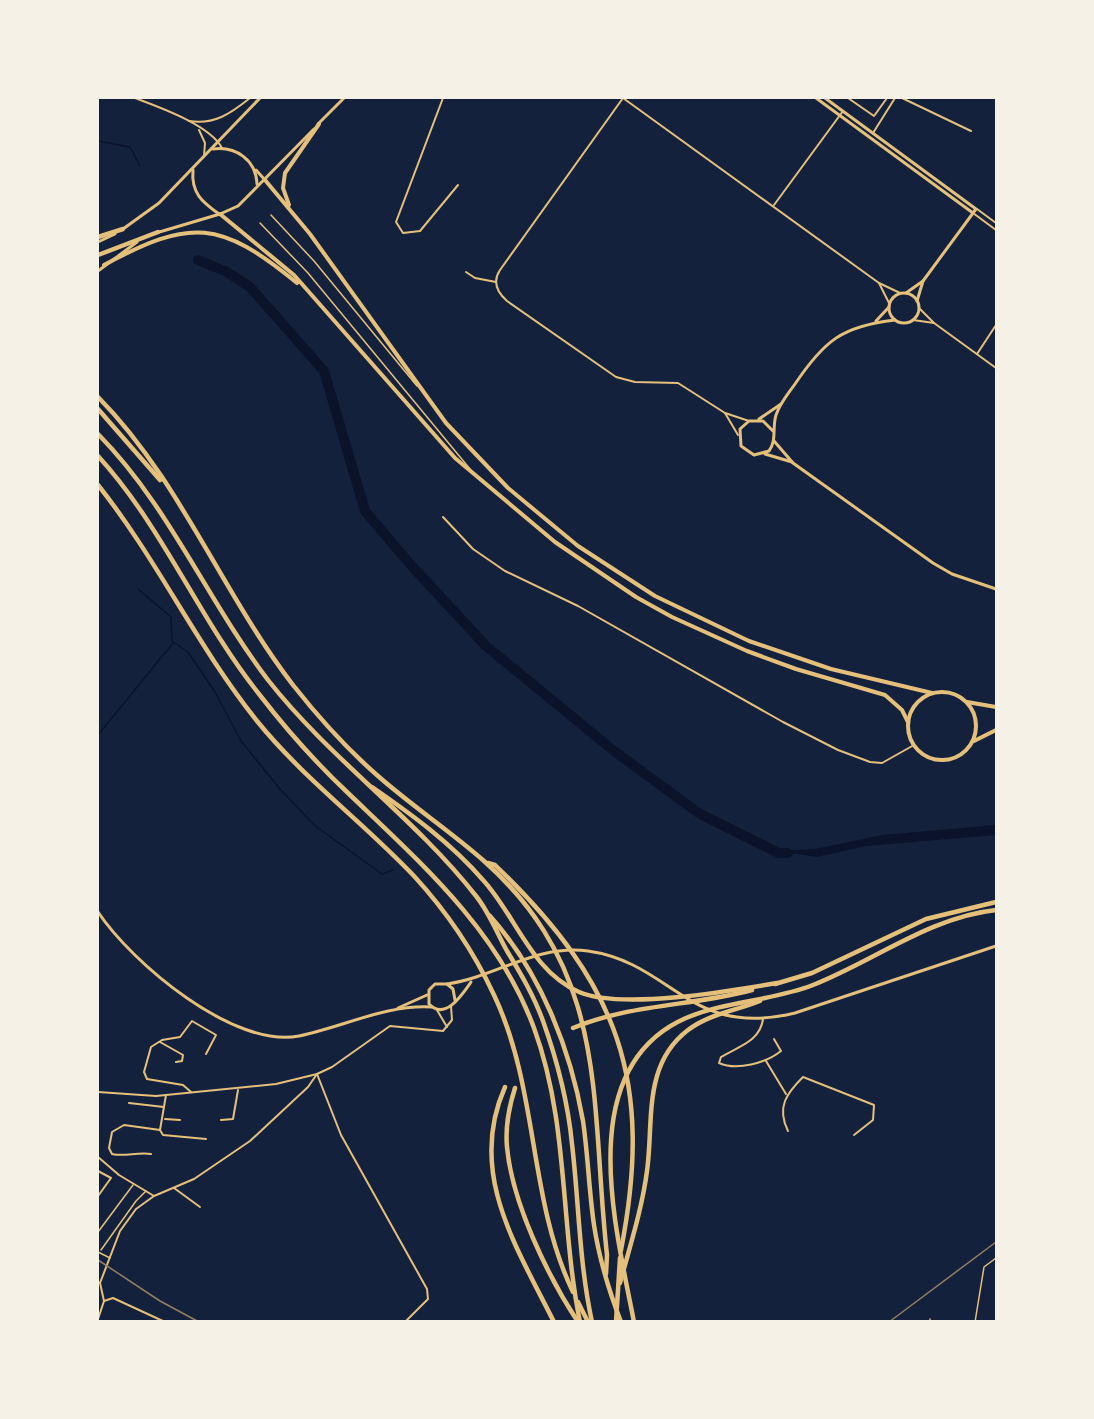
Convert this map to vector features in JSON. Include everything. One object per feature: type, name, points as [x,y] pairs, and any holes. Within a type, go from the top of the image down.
[{"type":"highway","points":[[98,237],[123,229]]},
{"type":"highway","points":[[98,255],[158,232]]},
{"type":"highway","points":[[98,397],[150,458],[267,649],[318,715],[380,778],[485,862],[532,914],[566,971],[579,1005],[589,1047],[607,1256],[606,1274]]},
{"type":"highway","points":[[98,409],[173,496]]},
{"type":"highway","points":[[98,434],[119,455],[152,498],[231,626],[269,681],[315,735],[423,837],[459,876],[505,932],[535,981],[566,1053],[583,1123],[594,1223],[606,1274],[621,1322]]},
{"type":"highway","points":[[98,456],[145,518],[223,644],[257,692],[303,748],[411,850],[458,902],[498,956],[523,1001],[551,1080],[561,1143],[568,1232],[579,1322]]},
{"type":"highway","points":[[98,485],[150,558],[221,670],[256,720],[328,797],[414,876],[455,927],[477,961],[505,1018],[515,1048],[526,1090],[553,1238],[569,1283],[590,1322]]},
{"type":"highway","points":[[356,776],[410,813],[463,858],[493,892],[546,969],[564,985],[580,993],[608,998],[696,996],[777,983]]},
{"type":"highway","points":[[485,862],[495,866],[526,896],[580,964],[603,1005],[616,1037],[632,1097],[635,1148],[616,1322]]},
{"type":"highway","points":[[573,1028],[616,1014],[729,996],[812,973],[926,919],[996,902]]},
{"type":"highway","points":[[618,1290],[636,1224],[647,1171],[653,1086],[668,1052],[687,1031],[705,1020],[827,979],[957,917],[996,910]]},
{"type":"highway","points":[[487,911],[532,992],[560,1078],[572,1142],[582,1274],[590,1322]]},
{"type":"highway","points":[[634,1322],[617,1232],[612,1166],[613,1119],[621,1083],[638,1055],[671,1026],[702,1012],[771,997]]},
{"type":"highway","points":[[505,1087],[491,1129],[490,1164],[495,1191],[554,1322]]},
{"type":"highway","points":[[515,1088],[507,1130],[514,1183],[548,1266],[579,1322]]},
{"type":"main road","points":[[291,208],[283,188],[285,173],[319,124]]},
{"type":"main road","points":[[265,180],[291,208],[446,423],[508,488],[578,546],[655,596],[726,631],[785,655],[831,669],[932,693],[951,693],[967,702],[996,707]]},
{"type":"main road","points":[[220,214],[265,249],[306,290],[432,434],[476,476],[555,542],[636,597],[681,622],[747,651],[796,669],[885,695],[902,710],[914,745],[929,758],[950,760],[967,750],[973,742],[996,730]]},
{"type":"main road","points":[[104,265],[161,238],[178,233],[212,232],[248,246],[306,290]]},
{"type":"main road","points":[[908,722],[916,704],[932,693]]},
{"type":"main road","points":[[967,702],[976,721],[973,742]]},
{"type":"street","points":[[135,98],[187,120],[219,141],[222,148]]},
{"type":"street","points":[[187,120],[204,123],[217,120],[250,98]]},
{"type":"street","points":[[98,242],[123,229],[159,203],[260,98]]},
{"type":"street","points":[[98,271],[121,251],[158,232],[220,214],[238,206],[344,98]]},
{"type":"street","points":[[443,98],[396,222],[397,228],[403,233],[420,231],[458,185]]},
{"type":"street","points":[[793,463],[765,454],[754,455],[744,451],[738,435],[724,413],[678,383],[635,382],[616,377],[507,302],[500,294],[496,282],[500,270],[623,98],[879,283],[900,294]]},
{"type":"street","points":[[816,98],[996,230]]},
{"type":"street","points":[[825,98],[996,223]]},
{"type":"street","points":[[848,98],[874,116],[886,98]]},
{"type":"street","points":[[873,133],[895,98]]},
{"type":"street","points":[[902,98],[971,131]]},
{"type":"street","points":[[773,206],[843,111]]},
{"type":"street","points":[[198,127],[205,143],[204,158]]},
{"type":"street","points":[[212,148],[222,148],[242,155],[265,180]]},
{"type":"street","points":[[193,168],[193,184],[198,196],[220,214]]},
{"type":"street","points":[[254,169],[257,186]]},
{"type":"street","points":[[874,322],[900,294],[906,293],[923,281],[976,209]]},
{"type":"street","points":[[270,215],[314,261],[420,389]]},
{"type":"street","points":[[260,223],[308,273],[476,476]]},
{"type":"street","points":[[466,272],[475,278],[496,282]]},
{"type":"street","points":[[923,281],[917,301],[919,308],[934,323],[996,368]]},
{"type":"street","points":[[879,283],[895,320]]},
{"type":"street","points":[[906,293],[917,301]]},
{"type":"street","points":[[913,320],[919,308]]},
{"type":"street","points":[[724,413],[749,421],[759,419],[781,404],[828,342],[874,322],[895,320],[904,323],[913,320],[934,323]]},
{"type":"street","points":[[977,354],[996,325]]},
{"type":"street","points":[[781,404],[773,431],[774,441],[793,463],[914,550],[952,574],[996,589]]},
{"type":"street","points":[[759,419],[768,423],[773,431]]},
{"type":"street","points":[[738,435],[749,421]]},
{"type":"street","points":[[765,454],[774,441]]},
{"type":"street","points":[[443,517],[473,549],[505,571],[567,600],[763,711],[838,750],[870,762],[882,763],[914,745]]},
{"type":"street","points":[[98,912],[119,942],[141,964],[211,1012],[263,1036],[298,1036],[393,1011],[432,1007],[437,1010],[447,1028]]},
{"type":"street","points":[[393,1011],[428,994],[435,984],[472,981],[537,954],[586,950],[629,963],[697,1005],[719,1014],[763,1019],[795,1013],[996,946]]},
{"type":"street","points":[[98,1092],[147,1096],[237,1090],[317,1074],[355,1053],[384,1028],[395,1025],[440,1032],[447,1028],[452,1020],[451,1006],[472,981]]},
{"type":"street","points":[[447,984],[455,993],[455,1000]]},
{"type":"street","points":[[428,994],[432,1007]]},
{"type":"street","points":[[437,1010],[451,1006]]},
{"type":"street","points":[[763,1019],[757,1033],[743,1047],[723,1055],[718,1062],[732,1065],[766,1061],[781,1051],[774,1039]]},
{"type":"street","points":[[191,1092],[183,1085],[157,1082],[145,1077],[148,1053],[158,1042],[180,1037],[192,1021],[216,1035],[206,1054]]},
{"type":"street","points":[[158,1042],[183,1055],[182,1061],[176,1062]]},
{"type":"street","points":[[766,1061],[786,1094]]},
{"type":"street","points":[[98,1320],[102,1302],[99,1283],[120,1231],[136,1209],[154,1196],[202,1174],[250,1141],[308,1087],[317,1074]]},
{"type":"street","points":[[317,1074],[341,1136],[427,1288],[428,1299],[405,1322]]},
{"type":"street","points":[[788,1131],[782,1111],[786,1094],[803,1077],[874,1105],[873,1120],[854,1135]]},
{"type":"street","points":[[221,1120],[233,1119],[237,1090]]},
{"type":"street","points":[[160,1130],[166,1095]]},
{"type":"street","points":[[129,1103],[164,1107]]},
{"type":"street","points":[[163,1119],[180,1120]]},
{"type":"street","points":[[151,1154],[133,1152],[124,1155],[112,1154],[109,1148],[112,1132],[124,1125],[160,1130],[164,1135],[206,1139]]},
{"type":"street","points":[[98,1157],[118,1175],[154,1196]]},
{"type":"street","points":[[98,1171],[111,1178]]},
{"type":"street","points":[[98,1196],[111,1178],[118,1175]]},
{"type":"street","points":[[98,1232],[135,1184]]},
{"type":"street","points":[[174,1188],[201,1207]]},
{"type":"street","points":[[101,1250],[136,1201],[147,1191]]},
{"type":"street","points":[[98,1252],[111,1258]]},
{"type":"street","points":[[975,1322],[984,1267],[996,1258]]},
{"type":"street","points":[[102,1302],[118,1299],[165,1322]]},
{"type":"water","points":[[996,825],[996,835],[866,846],[817,857],[775,851],[815,849],[882,835]]},
{"type":"waterway","points":[[98,141],[130,147],[140,166]]},
{"type":"waterway","points":[[198,260],[227,272],[250,287],[324,371],[365,511],[410,564],[486,646],[614,751],[700,814],[779,853],[788,853]]},
{"type":"waterway","points":[[138,589],[171,617],[172,641],[188,652],[215,692],[241,741],[280,789],[314,825],[382,874],[393,870]]},
{"type":"waterway","points":[[98,735],[173,643]]},
{"type":"railway","points":[[889,1322],[996,1242]]},
{"type":"railway","points":[[98,1260],[160,1301],[199,1322]]}]
